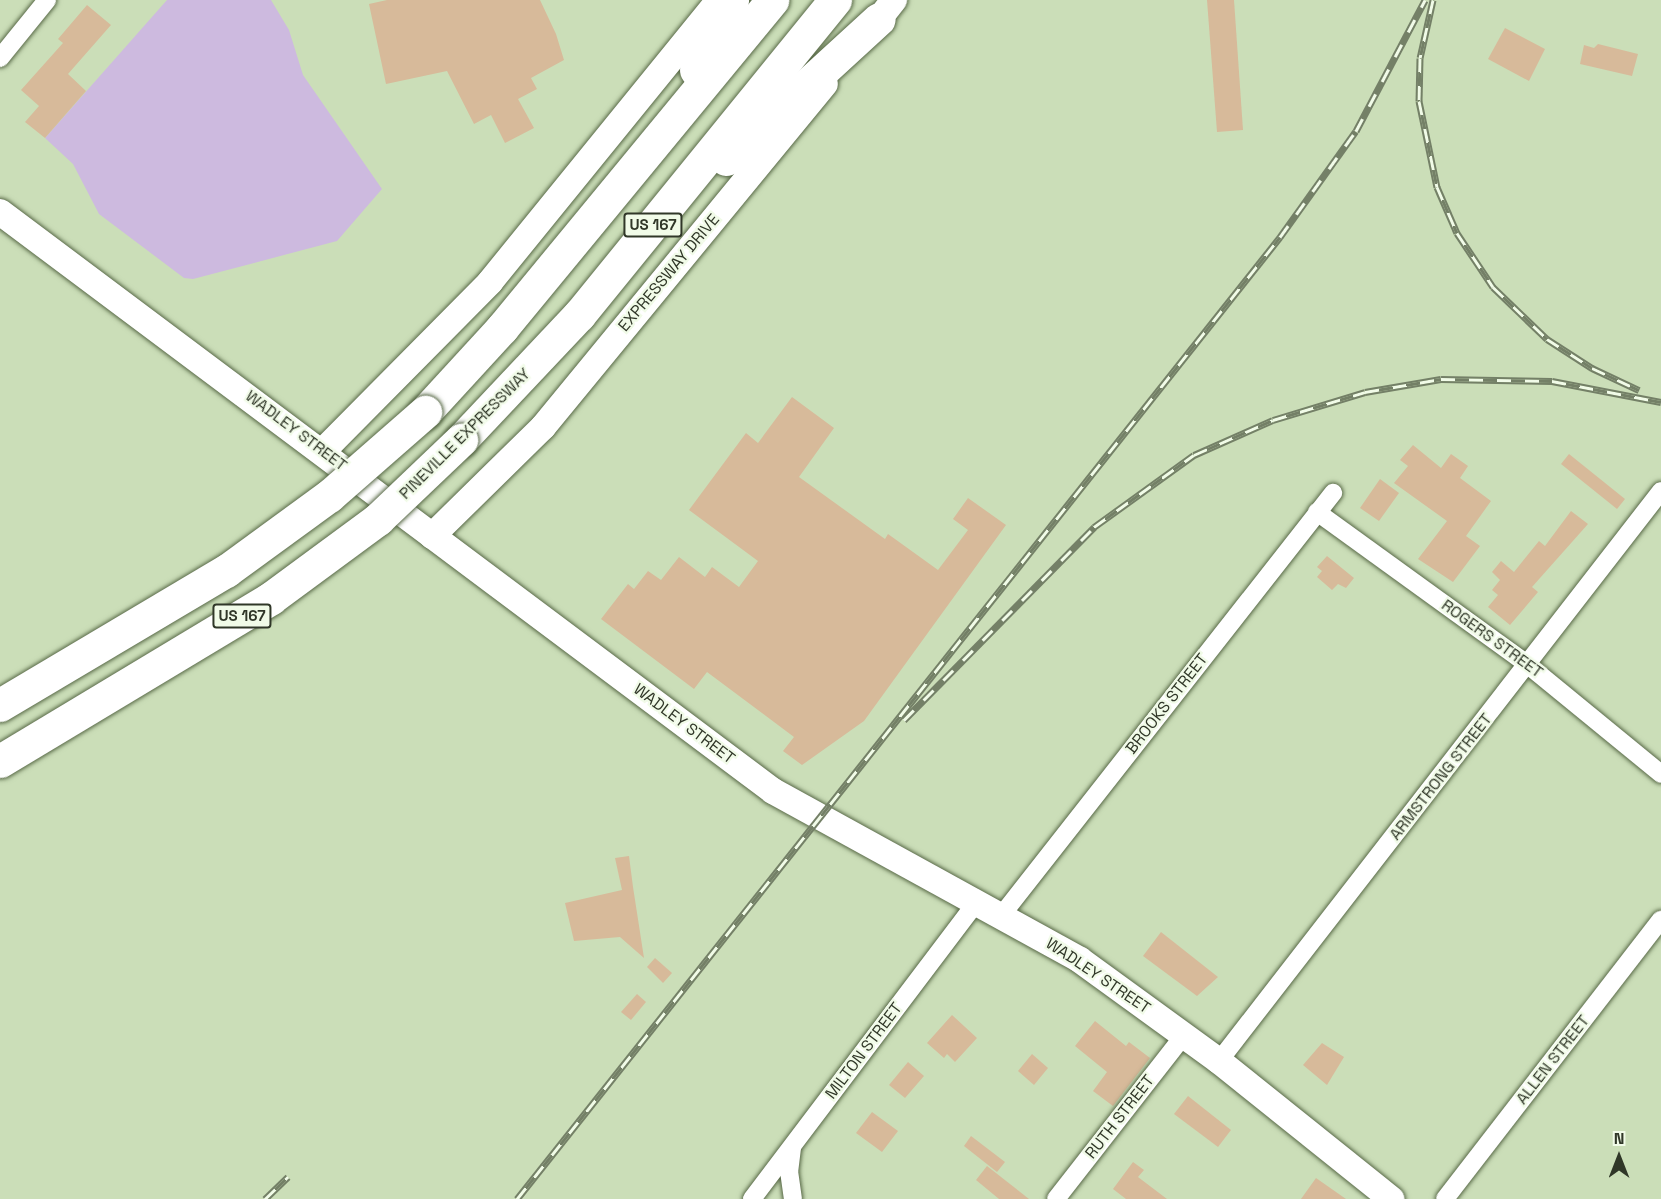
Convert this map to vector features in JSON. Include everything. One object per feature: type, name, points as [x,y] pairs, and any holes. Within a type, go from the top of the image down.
[{"type":"highway","points":[[623,181],[695,71],[732,0]]},
{"type":"highway","name":"US 167","points":[[0,705],[226,571],[330,496],[425,412],[502,328],[772,0]]},
{"type":"highway","name":"PINEVILLE EXPRESSWAY","points":[[0,761],[271,598],[378,519],[461,440],[572,323],[835,0]]},
{"type":"highway","points":[[663,213],[823,74],[887,10]]},
{"type":"main road","points":[[323,451],[490,282],[719,0]]},
{"type":"main road","name":"EXPRESSWAY DRIVE","points":[[432,536],[543,427],[887,10]]},
{"type":"main road","name":"WADLEY STREET","points":[[0,212],[323,451],[432,536],[773,791],[1080,960],[1219,1061],[1376,1195]]},
{"type":"street","points":[[0,58],[46,0]]},
{"type":"street","name":"ARMSTRONG STREET","points":[[1219,1061],[1661,491]]},
{"type":"street","name":"BROOKS STREET","points":[[1001,916],[1334,493]]},
{"type":"street","name":"ROGERS STREET","points":[[1317,512],[1528,665],[1661,774]]},
{"type":"street","name":"MILTON STREET","points":[[752,1199],[976,903]]},
{"type":"street","name":"ALLEN STREET","points":[[1445,1199],[1661,920]]},
{"type":"street","name":"RUTH STREET","points":[[1056,1199],[1184,1035]]},
{"type":"street","points":[[793,1147],[789,1171],[794,1199]]},
{"type":"shaded area","points":[[167,0],[271,0],[289,30],[303,75],[382,189],[337,241],[193,279],[184,278],[99,214],[73,164],[45,138]]},
{"type":"building","points":[[387,0],[540,0],[556,34],[564,60],[531,78],[537,89],[518,99],[534,128],[505,143],[491,115],[474,124],[447,71],[386,84],[369,4]]},
{"type":"building","points":[[1207,0],[1234,0],[1243,130],[1217,132]]},
{"type":"building","points":[[87,5],[111,25],[68,74],[86,91],[45,138],[25,122],[39,106],[21,90],[63,43],[58,39]]},
{"type":"building","points":[[1505,28],[1545,49],[1529,81],[1488,59]]},
{"type":"building","points":[[1598,44],[1638,54],[1632,76],[1580,64],[1584,45],[1594,48]]},
{"type":"building","points":[[792,397],[834,428],[799,477],[885,539],[888,534],[938,570],[968,530],[953,519],[968,498],[1006,525],[864,721],[802,765],[783,751],[794,737],[707,672],[694,689],[601,619],[628,584],[634,589],[648,571],[661,580],[679,557],[705,577],[712,567],[739,587],[758,561],[689,510],[746,433],[758,443]]},
{"type":"building","points":[[1413,445],[1441,468],[1451,454],[1468,466],[1460,478],[1491,501],[1466,536],[1480,546],[1453,582],[1418,559],[1447,521],[1394,483],[1408,466],[1400,460]]},
{"type":"building","points":[[1569,454],[1625,499],[1617,509],[1561,464]]},
{"type":"building","points":[[1380,479],[1399,493],[1379,521],[1360,508]]},
{"type":"building","points":[[1571,511],[1588,524],[1532,587],[1538,592],[1510,625],[1488,607],[1498,595],[1492,590],[1500,580],[1492,572],[1501,561],[1514,572],[1539,541],[1545,546]]},
{"type":"building","points":[[1327,556],[1354,578],[1346,588],[1338,584],[1332,590],[1317,577],[1322,571],[1317,567]]},
{"type":"building","points":[[629,856],[644,958],[620,937],[574,941],[565,903],[622,890],[615,858]]},
{"type":"building","points":[[1161,932],[1218,977],[1197,996],[1143,956]]},
{"type":"building","points":[[655,958],[672,973],[663,983],[647,967]]},
{"type":"building","points":[[637,994],[646,1002],[631,1020],[621,1012]]},
{"type":"building","points":[[952,1015],[977,1038],[955,1062],[947,1054],[944,1058],[927,1043]]},
{"type":"building","points":[[1095,1021],[1126,1046],[1129,1042],[1150,1058],[1113,1106],[1093,1091],[1107,1072],[1075,1046]]},
{"type":"building","points":[[1322,1043],[1344,1057],[1327,1085],[1303,1065]]},
{"type":"building","points":[[1032,1054],[1048,1068],[1034,1085],[1018,1071]]},
{"type":"building","points":[[908,1062],[924,1076],[905,1098],[889,1085]]},
{"type":"building","points":[[1188,1096],[1231,1130],[1218,1147],[1174,1114]]},
{"type":"building","points":[[872,1112],[898,1131],[882,1152],[856,1133]]},
{"type":"building","points":[[971,1136],[1005,1162],[997,1172],[964,1146]]},
{"type":"building","points":[[1133,1162],[1144,1170],[1138,1177],[1167,1199],[1126,1199],[1113,1189]]},
{"type":"building","points":[[987,1166],[1029,1199],[999,1199],[976,1180]]},
{"type":"building","points":[[1316,1178],[1346,1199],[1301,1199]]},
{"type":"railway","points":[[517,1199],[1280,237],[1356,131],[1425,0]]},
{"type":"railway","points":[[1433,0],[1420,58],[1419,101],[1437,187],[1457,233],[1493,287],[1547,339],[1592,368],[1639,390]]},
{"type":"railway","points":[[904,720],[1094,527],[1194,455],[1273,420],[1365,392],[1441,379],[1552,381],[1661,402]]},
{"type":"railway","points":[[265,1199],[288,1177]]}]
